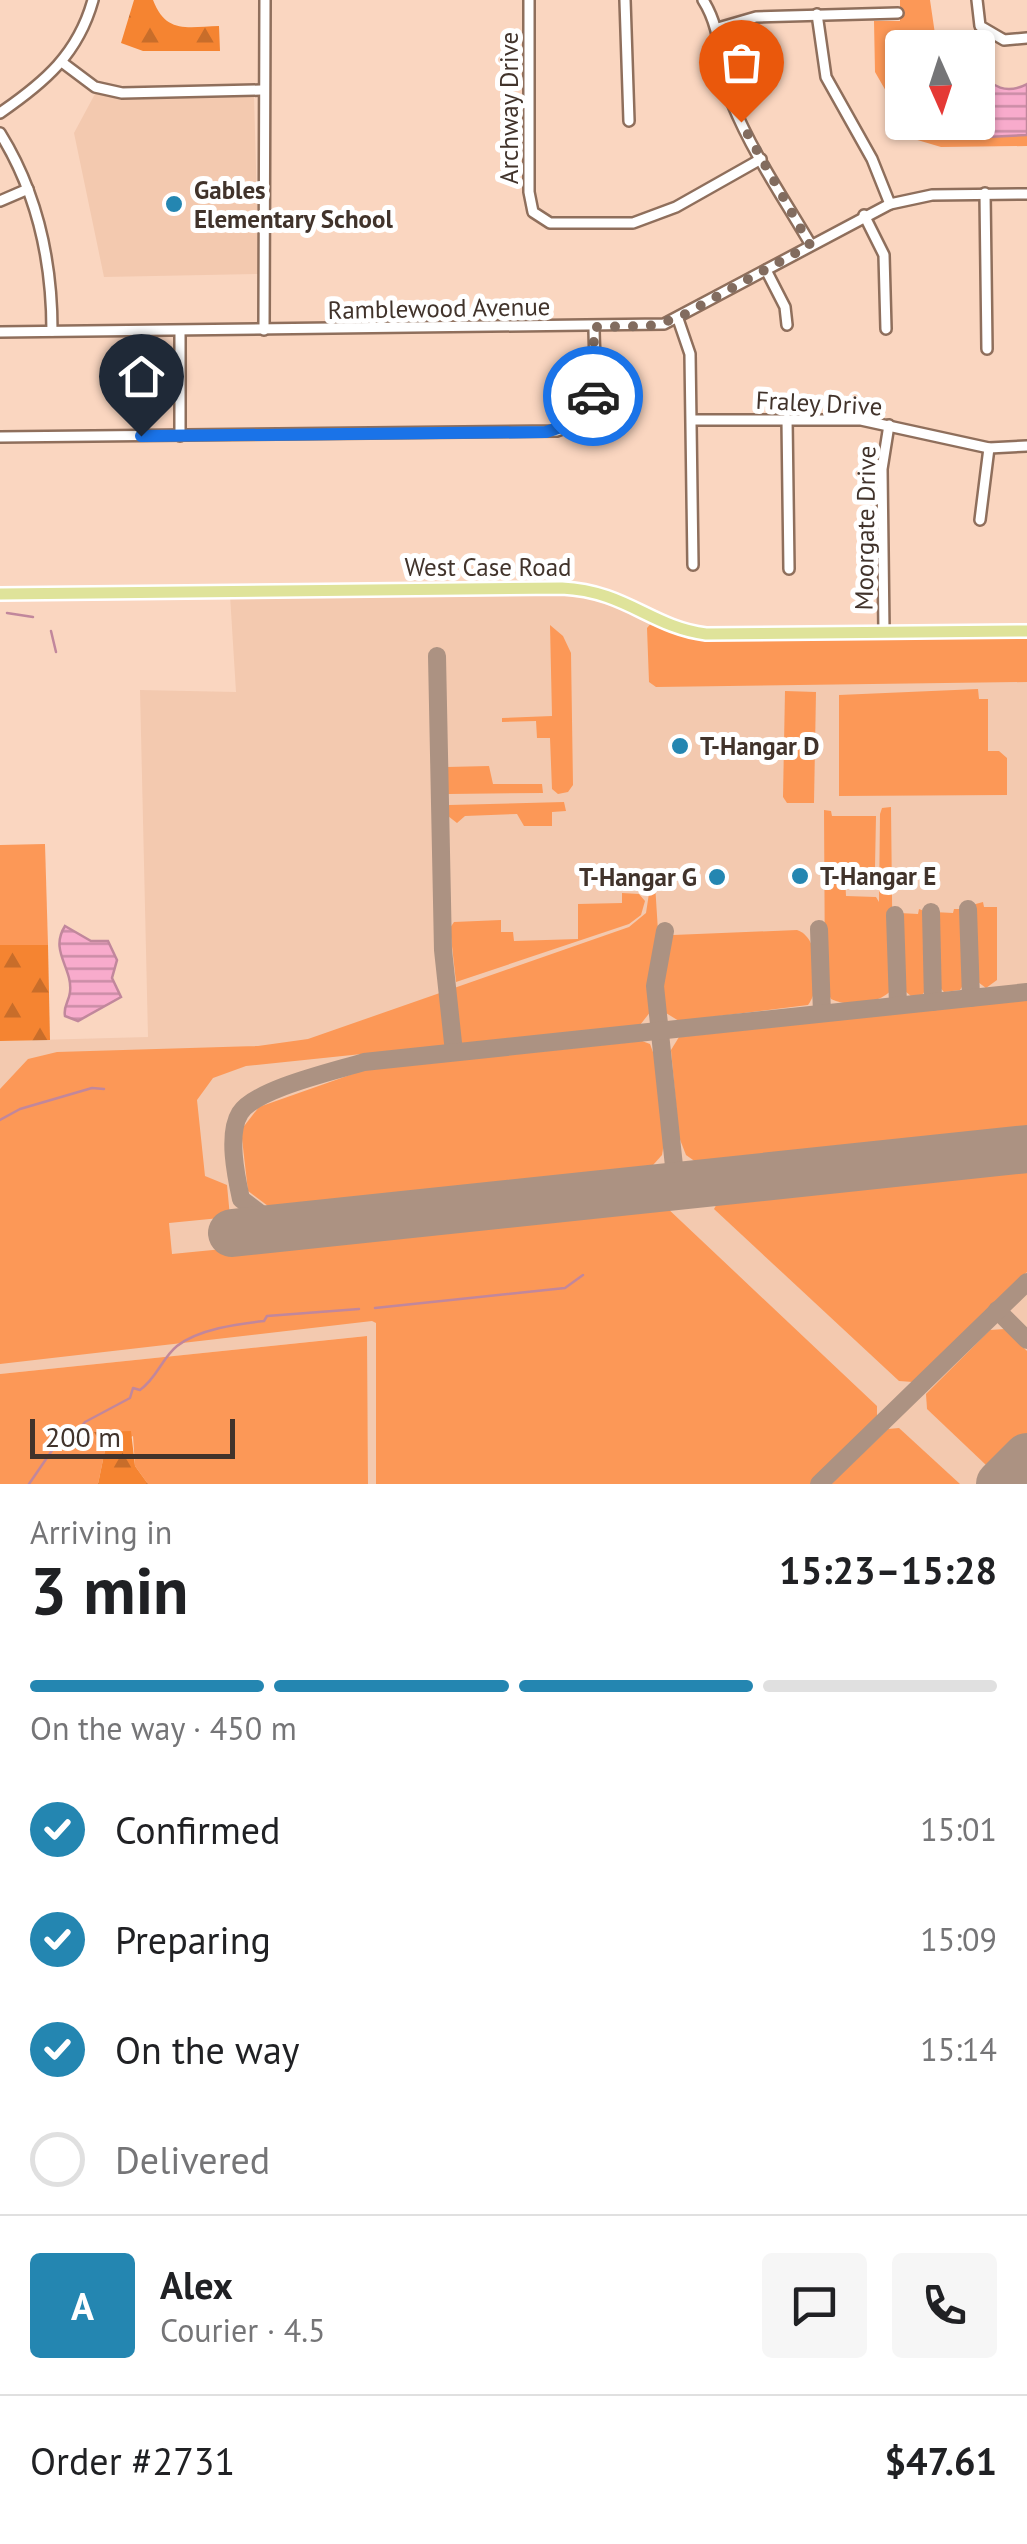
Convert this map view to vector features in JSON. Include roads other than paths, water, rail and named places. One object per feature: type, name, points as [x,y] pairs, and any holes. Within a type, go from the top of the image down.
[{"type":"main road","name":"West Case Road","points":[[0,594],[572,589],[611,595],[680,629],[706,634],[1027,631]]},
{"type":"street","points":[[0,113],[62,63],[79,39],[93,0]]},
{"type":"street","points":[[264,330],[265,0]]},
{"type":"street","name":"Archway Drive","points":[[529,0],[529,192],[536,215],[555,224],[646,220],[761,159]]},
{"type":"street","points":[[625,0],[629,121]]},
{"type":"street","points":[[703,0],[718,28],[727,88],[761,159],[810,245]]},
{"type":"street","points":[[856,0],[856,12]]},
{"type":"street","points":[[976,0],[980,26],[1004,40],[1027,38]]},
{"type":"street","points":[[718,28],[756,18],[898,13]]},
{"type":"street","points":[[817,14],[826,77],[890,204]]},
{"type":"street","points":[[62,63],[95,87],[122,93],[262,90]]},
{"type":"street","points":[[0,133],[40,219],[49,264],[52,332]]},
{"type":"street","points":[[0,200],[28,190]]},
{"type":"street","points":[[985,194],[987,350]]},
{"type":"street","name":"Ramblewood Avenue","points":[[0,332],[649,326],[678,318],[864,214],[890,204],[932,195],[1027,194]]},
{"type":"street","points":[[864,214],[884,255],[886,329]]},
{"type":"street","points":[[766,270],[785,308],[787,325]]},
{"type":"street","points":[[678,318],[690,354],[694,565]]},
{"type":"street","points":[[0,437],[557,431],[576,422],[590,406],[594,327]]},
{"type":"street","points":[[180,331],[180,436]]},
{"type":"street","name":"Fraley Drive","points":[[692,420],[838,418],[889,425],[990,448],[1027,446]]},
{"type":"street","points":[[787,419],[789,569]]},
{"type":"street","name":"Moorgate Drive","points":[[884,631],[882,469],[889,425]]},
{"type":"street","points":[[980,520],[990,448]]},
{"type":"waterway","points":[[7,613],[33,617]]},
{"type":"waterway","points":[[51,631],[56,652]]},
{"type":"waterway","points":[[0,1120],[20,1109],[92,1088],[104,1089]]},
{"type":"waterway","points":[[375,1308],[565,1288],[583,1275]]},
{"type":"waterway","points":[[29,1484],[53,1449],[69,1441],[85,1422],[130,1398],[133,1388],[140,1390],[186,1340],[219,1328],[264,1321],[267,1316],[359,1309]]},
{"type":"place","name":"Gables Elementary School","points":[[174,204]]},
{"type":"place","name":"T-Hangar D","points":[[680,746]]},
{"type":"place","name":"T-Hangar E","points":[[800,876]]},
{"type":"place","name":"T-Hangar G","points":[[717,877]]}]
